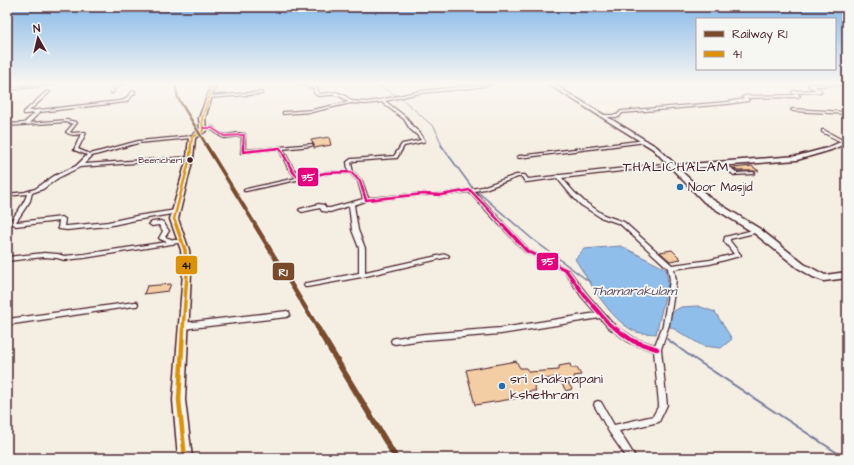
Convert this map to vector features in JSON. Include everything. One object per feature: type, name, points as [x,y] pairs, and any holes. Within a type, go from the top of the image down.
[{"type":"main road","points":[[185,458],[179,400],[187,273],[174,219],[190,158],[192,137],[202,133],[204,128],[202,118],[206,106]]},
{"type":"main road","points":[[586,106],[655,148],[707,200],[757,231],[801,266],[824,278],[847,275]]},
{"type":"main road","points":[[673,166],[723,164],[796,158],[829,149],[845,141]]},
{"type":"street","points":[[33,106],[25,113],[87,106]]},
{"type":"street","points":[[284,113],[312,111],[335,106]]},
{"type":"street","points":[[366,200],[360,181],[351,172],[349,162],[354,160],[394,157],[403,145],[423,141],[419,134],[411,128],[410,124],[400,112],[388,106]]},
{"type":"street","points":[[603,116],[618,116],[621,112],[695,106]]},
{"type":"street","points":[[793,110],[846,112]]},
{"type":"street","points":[[24,124],[39,111]]},
{"type":"street","points":[[7,125],[67,121],[75,123],[68,132],[71,134],[84,133],[76,150],[90,155],[145,141],[192,137]]},
{"type":"street","points":[[204,128],[212,128],[219,136],[222,137],[244,135],[243,152],[311,145]]},
{"type":"street","points":[[823,132],[845,141]]},
{"type":"street","points":[[519,157],[644,141]]},
{"type":"street","points":[[280,148],[285,154],[290,170],[300,178]]},
{"type":"street","points":[[7,195],[30,193],[40,189],[55,178],[81,166],[90,155]]},
{"type":"street","points":[[81,166],[190,158]]},
{"type":"street","points":[[723,164],[736,174],[753,173]]},
{"type":"street","points":[[302,210],[319,206],[327,211],[366,200],[424,194],[441,195],[473,190],[518,176],[523,176],[527,181],[558,176],[673,166]]},
{"type":"street","points":[[246,190],[325,173],[351,172]]},
{"type":"street","points":[[558,176],[573,196],[599,215],[609,219],[616,219],[622,223],[671,267],[673,280],[666,324],[656,349],[663,405],[656,419],[612,429]]},
{"type":"street","points":[[473,190],[527,251],[566,270],[584,295],[610,325],[633,341],[656,349]]},
{"type":"street","points":[[30,193],[26,203],[17,214],[13,222],[16,224],[62,219],[61,228],[67,228],[108,224],[176,212]]},
{"type":"street","points":[[351,205],[355,230],[362,248],[362,275]]},
{"type":"street","points":[[152,224],[160,223],[166,231],[162,238],[180,244]]},
{"type":"street","points":[[671,267],[710,262],[738,255],[727,241],[727,238],[757,231]]},
{"type":"street","points":[[7,259],[44,255],[64,258],[180,244]]},
{"type":"street","points":[[307,285],[362,275],[446,256]]},
{"type":"street","points":[[7,322],[135,304]]},
{"type":"street","points":[[183,326],[287,314]]},
{"type":"street","points":[[395,341],[501,331],[601,315]]},
{"type":"street","points":[[598,405],[632,458]]},
{"type":"water","name":"Thamarakulam","points":[[621,246],[666,269],[668,284],[656,334],[636,332],[616,318],[594,289],[575,259],[584,249]]},
{"type":"water","points":[[698,306],[715,312],[732,339],[721,348],[703,346],[669,326],[671,313],[681,307]]},
{"type":"building","points":[[329,137],[331,145],[314,148],[311,140]]},
{"type":"building","points":[[752,166],[759,171],[738,171],[733,168]]},
{"type":"building","points":[[672,250],[681,259],[670,261],[660,252]]},
{"type":"building","points":[[171,284],[168,291],[144,294],[147,286]]},
{"type":"building","name":"sri chakrapani kshethram","points":[[516,361],[520,368],[526,368],[529,372],[559,370],[559,366],[570,364],[571,368],[577,368],[581,375],[574,376],[576,380],[567,381],[572,389],[566,391],[558,377],[532,381],[536,391],[529,391],[531,396],[475,405],[466,370]]},
{"type":"waterway","points":[[410,106],[435,128],[442,146]]},
{"type":"waterway","points":[[441,145],[471,186],[531,238],[591,283]]},
{"type":"waterway","points":[[667,339],[690,356],[845,458]]},
{"type":"rail line","name":"R1","points":[[183,106],[396,458]]},
{"type":"transit line","name":"41","points":[[185,458],[179,400],[187,273],[185,250],[174,219],[190,158],[192,137],[203,131],[202,118],[206,106]]},
{"type":"transit line","name":"35","points":[[203,128],[212,128],[217,133],[224,136],[238,134],[244,135],[243,152],[280,148],[290,168],[300,179],[325,173],[351,172],[360,181],[366,200],[424,194],[441,195],[470,190],[527,251],[566,270],[584,295],[610,325],[633,341],[657,349]]},
{"type":"place","name":"Beericheri","points":[[190,160]]},
{"type":"place","name":"Noor Masjid","points":[[680,187]]},
{"type":"place","name":"sri chakrapani kshethram","points":[[502,386]]},
{"type":"district","name":"THALICHALAM","points":[[676,166]]}]
